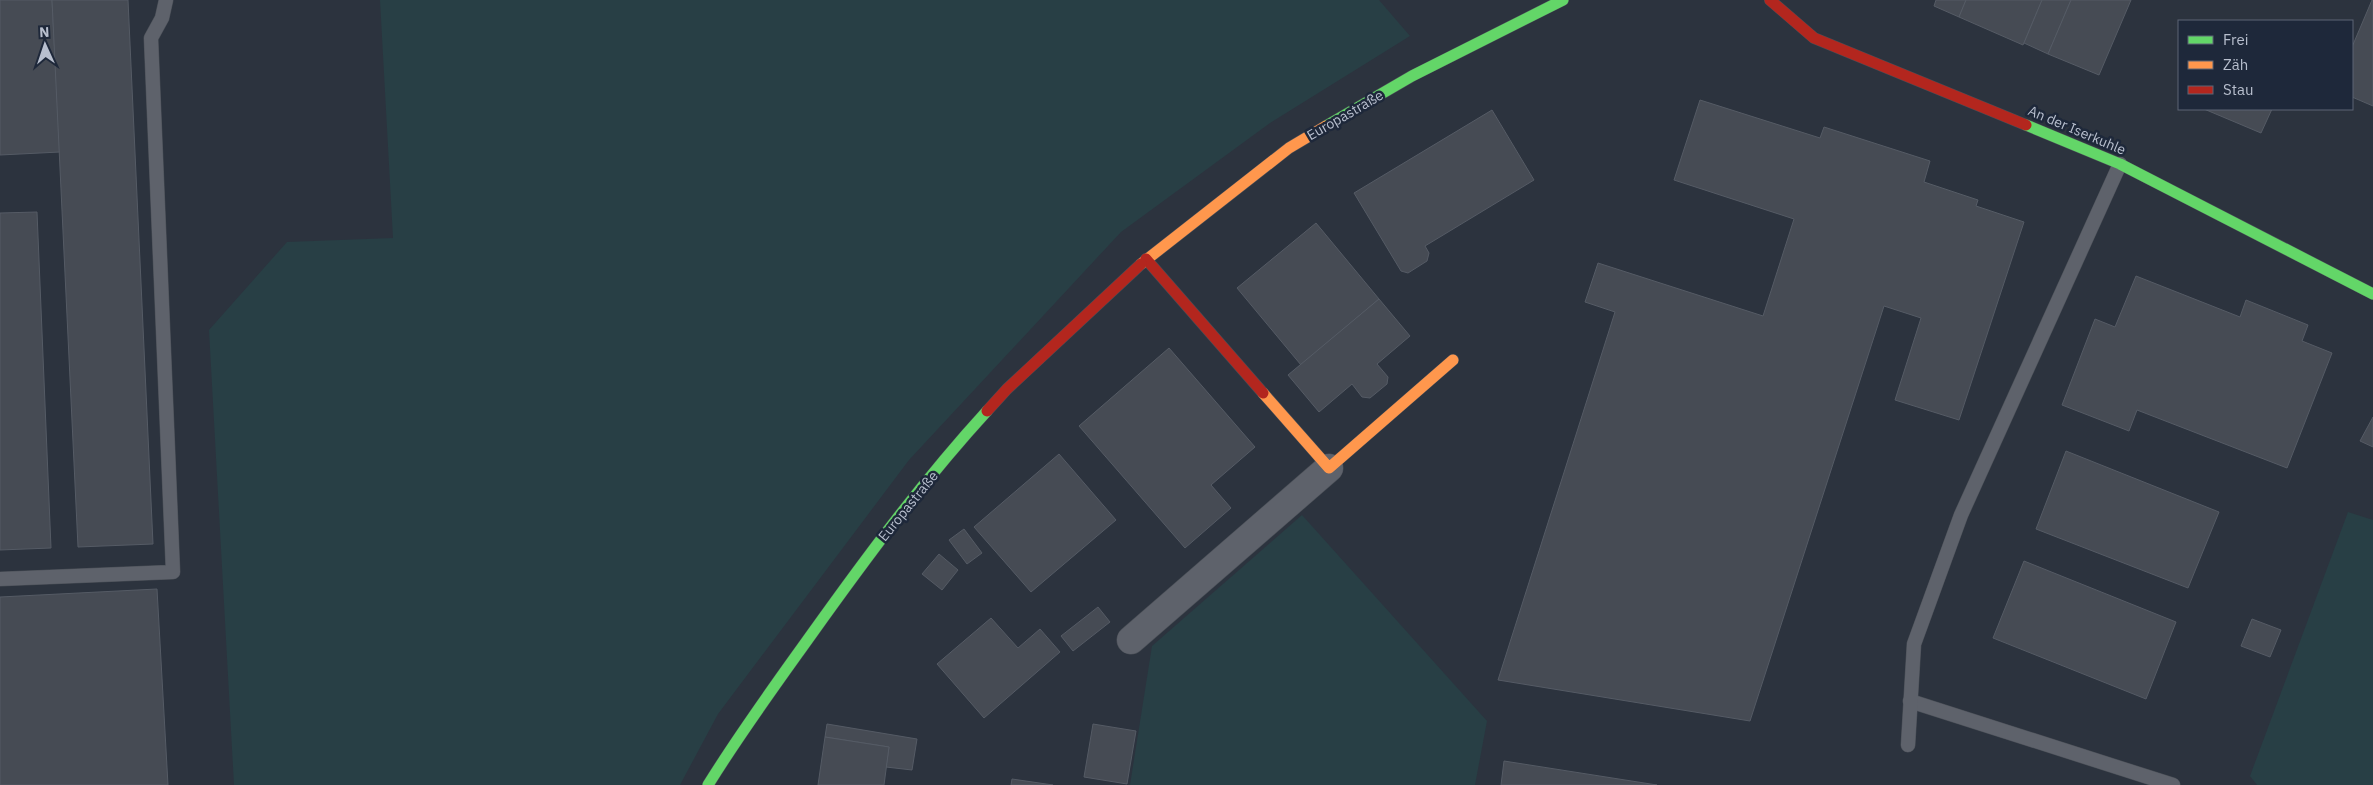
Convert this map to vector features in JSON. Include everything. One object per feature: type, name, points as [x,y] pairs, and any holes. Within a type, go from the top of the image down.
[{"type":"street","name":"Europastraße","points":[[708,785],[738,737],[853,576],[960,442],[1007,389],[1146,259],[1289,148],[1412,76],[1563,0]]},
{"type":"street","name":"An der Iserkuhle","points":[[1770,0],[1814,38],[2120,164],[2373,294]]},
{"type":"street","points":[[1146,259],[1329,468]]},
{"type":"street","points":[[1131,640],[1453,360]]},
{"type":"lane","points":[[0,579],[173,572],[151,38],[162,18],[166,0]]},
{"type":"lane","points":[[1908,746],[1914,644],[1961,514],[2120,164]]},
{"type":"lane","points":[[1910,702],[2173,785]]},
{"type":"green space","points":[[380,0],[1379,0],[1410,36],[1270,123],[1121,232],[909,460],[718,714],[680,785],[234,785],[209,330],[287,242],[393,238]]},
{"type":"green space","points":[[2348,512],[2373,520],[2373,785],[2257,785],[2250,776]]},
{"type":"green space","points":[[1302,515],[1487,721],[1475,785],[1130,785],[1152,646]]},
{"type":"building","points":[[0,0],[52,0],[60,152],[0,155]]},
{"type":"building","points":[[52,0],[128,0],[153,544],[78,547]]},
{"type":"building","points":[[1936,0],[1966,0],[1959,17],[1934,6]]},
{"type":"building","points":[[1966,0],[2042,0],[2023,45],[1959,17]]},
{"type":"building","points":[[2042,0],[2071,0],[2048,54],[2024,43]]},
{"type":"building","points":[[2071,0],[2131,0],[2099,75],[2048,54]]},
{"type":"building","points":[[2373,0],[2373,106],[2353,97],[2353,45]]},
{"type":"building","points":[[1700,100],[1820,138],[1824,127],[1930,161],[1924,182],[1978,200],[1976,206],[2024,222],[1959,420],[1895,400],[1921,318],[1884,306],[1750,721],[1498,680],[1615,312],[1585,302],[1598,263],[1763,316],[1794,219],[1674,180]]},
{"type":"building","points":[[1492,110],[1534,180],[1425,246],[1429,253],[1427,261],[1408,273],[1401,271],[1354,193]]},
{"type":"building","points":[[2206,110],[2272,110],[2261,133]]},
{"type":"building","points":[[37,212],[51,548],[0,550],[0,213]]},
{"type":"building","points":[[1316,223],[1379,299],[1301,365],[1237,288]]},
{"type":"building","points":[[2136,276],[2240,317],[2246,300],[2308,325],[2302,341],[2332,353],[2287,468],[2137,410],[2129,431],[2062,405],[2095,319],[2115,327]]},
{"type":"building","points":[[1379,299],[1410,336],[1377,364],[1388,377],[1387,384],[1370,398],[1362,397],[1352,384],[1319,412],[1288,375]]},
{"type":"building","points":[[1169,348],[1255,447],[1211,485],[1231,508],[1185,548],[1079,426]]},
{"type":"building","points":[[2373,417],[2373,447],[2360,441]]},
{"type":"building","points":[[2066,451],[2219,512],[2188,588],[2036,529]]},
{"type":"building","points":[[1059,454],[1116,520],[1031,592],[974,527]]},
{"type":"building","points":[[964,529],[982,553],[967,564],[949,540]]},
{"type":"building","points":[[939,554],[958,570],[942,590],[922,574]]},
{"type":"building","points":[[2024,561],[2176,622],[2146,699],[1993,638]]},
{"type":"building","points":[[157,589],[168,785],[0,785],[0,597]]},
{"type":"building","points":[[1098,607],[1110,622],[1073,651],[1061,636]]},
{"type":"building","points":[[991,618],[1018,648],[1040,629],[1060,652],[984,718],[937,664]]},
{"type":"building","points":[[2252,619],[2281,630],[2270,657],[2241,646]]},
{"type":"building","points":[[827,724],[917,739],[912,770],[886,767],[889,747],[825,737]]},
{"type":"building","points":[[1093,724],[1136,731],[1127,784],[1084,777]]},
{"type":"building","points":[[825,737],[889,747],[884,785],[818,785]]},
{"type":"building","points":[[1504,761],[1657,785],[1501,785]]},
{"type":"building","points":[[1012,779],[1053,785],[1011,785]]},
{"type":"traffic: fast","points":[[1326,126],[1412,76],[1563,0]]},
{"type":"traffic: fast","points":[[2026,125],[2120,164],[2373,294]]},
{"type":"traffic: fast","points":[[708,785],[758,709],[874,549],[940,465],[987,411]]},
{"type":"traffic: slow","points":[[1141,264],[1289,148],[1326,126]]},
{"type":"traffic: slow","points":[[1263,393],[1329,468],[1453,360]]},
{"type":"traffic: jam","points":[[1770,0],[1814,38],[2026,125]]},
{"type":"traffic: jam","points":[[1146,259],[1263,393]]},
{"type":"traffic: jam","points":[[987,411],[1007,389],[1141,264]]}]
